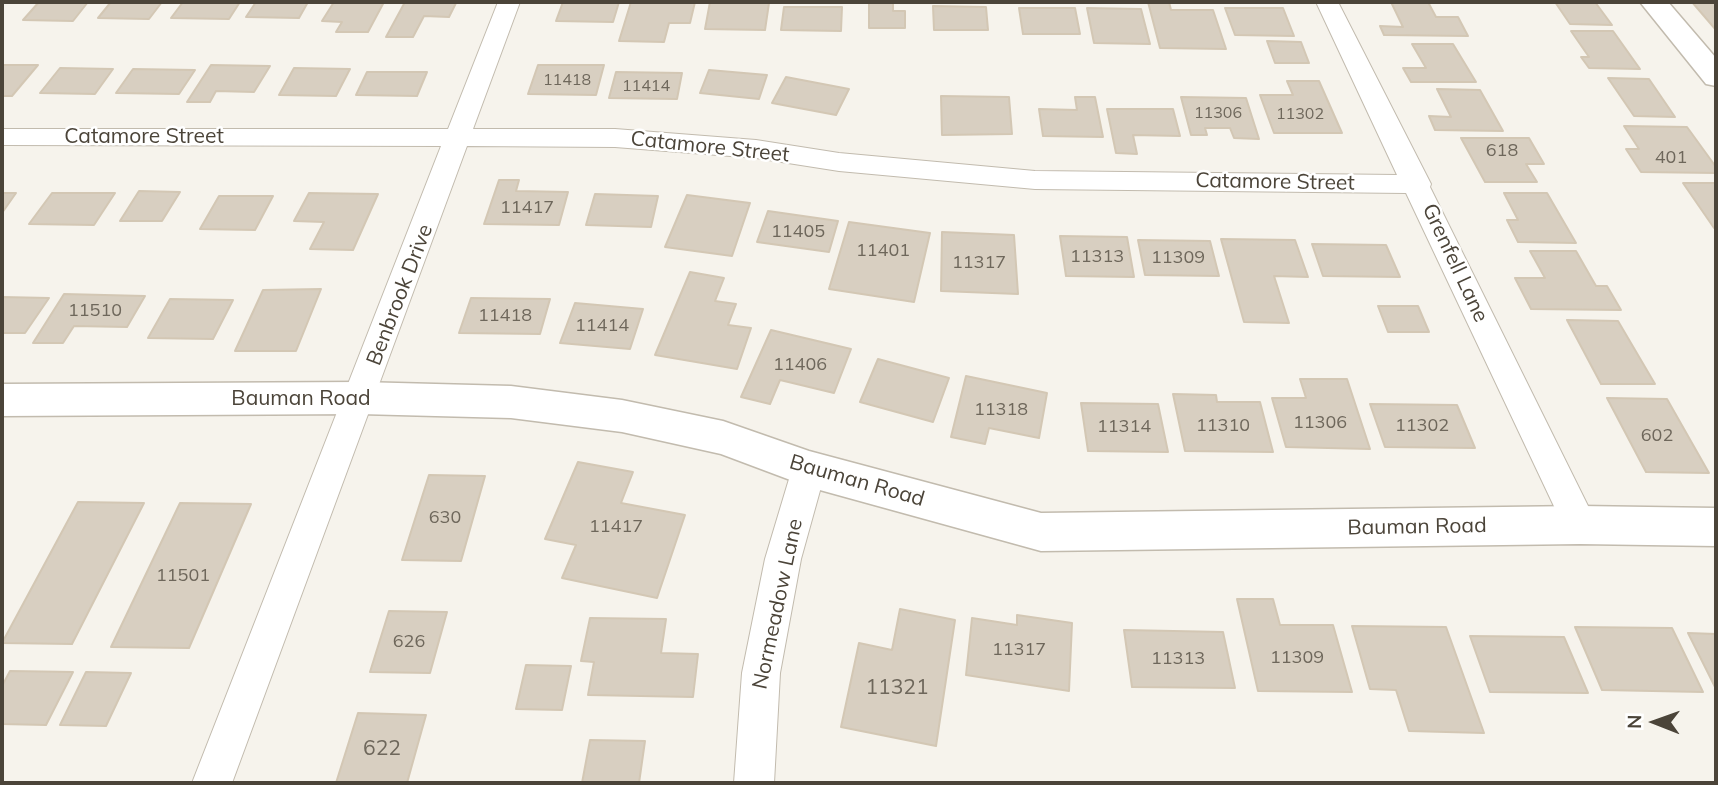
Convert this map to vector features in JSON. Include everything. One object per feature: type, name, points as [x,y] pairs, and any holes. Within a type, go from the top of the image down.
[{"type":"street","name":"Benbrook Drive","points":[[212,783],[509,2]]},
{"type":"street","name":"Grenfell Lane","points":[[1327,2],[1418,184],[1580,525]]},
{"type":"street","points":[[1654,2],[1716,77]]},
{"type":"street","name":"Catamore Street","points":[[2,137],[615,138],[679,142],[839,162],[1035,180],[1418,184]]},
{"type":"street","name":"Bauman Road","points":[[2,400],[360,398],[511,402],[622,416],[723,438],[809,469],[1041,532],[1580,525],[1716,527]]},
{"type":"street","name":"Normeadow Lane","points":[[754,783],[761,673],[783,559],[809,469]]},
{"type":"building","points":[[39,2],[88,2],[73,21],[23,20]]},
{"type":"building","points":[[111,2],[162,2],[149,19],[98,18]]},
{"type":"building","points":[[183,2],[240,2],[229,19],[171,18]]},
{"type":"building","points":[[256,2],[308,2],[299,18],[246,17]]},
{"type":"building","points":[[334,2],[384,2],[368,32],[336,32],[342,22],[322,21]]},
{"type":"building","points":[[405,2],[456,3],[449,17],[424,16],[413,37],[386,37]]},
{"type":"building","points":[[563,2],[619,2],[613,22],[556,21]]},
{"type":"building","points":[[631,2],[695,2],[690,23],[669,23],[664,42],[619,41]]},
{"type":"building","points":[[710,2],[769,3],[765,30],[705,29]]},
{"type":"building","points":[[869,2],[893,2],[893,11],[905,11],[905,28],[869,28]]},
{"type":"building","points":[[1148,2],[1169,2],[1171,10],[1213,10],[1226,49],[1160,48]]},
{"type":"building","points":[[1391,2],[1428,2],[1436,17],[1458,17],[1468,36],[1384,35],[1380,26],[1403,27]]},
{"type":"building","points":[[1555,2],[1595,2],[1612,25],[1570,24]]},
{"type":"building","points":[[1692,2],[1716,2],[1716,30]]},
{"type":"building","points":[[933,6],[986,7],[988,30],[934,30]]},
{"type":"building","points":[[784,7],[842,7],[841,31],[781,30]]},
{"type":"building","points":[[1019,8],[1075,8],[1080,34],[1023,34]]},
{"type":"building","points":[[1087,8],[1141,9],[1150,44],[1094,43]]},
{"type":"building","points":[[1225,8],[1283,8],[1294,36],[1235,35]]},
{"type":"building","points":[[1571,31],[1613,31],[1640,69],[1589,68],[1581,57],[1589,57]]},
{"type":"building","points":[[1267,41],[1301,42],[1309,63],[1275,63]]},
{"type":"building","points":[[1412,44],[1453,44],[1476,82],[1411,82],[1403,68],[1426,68]]},
{"type":"building","points":[[2,65],[38,65],[12,96],[2,96]]},
{"type":"building","points":[[211,65],[270,66],[254,92],[216,91],[210,102],[187,102]]},
{"type":"building","points":[[538,65],[604,65],[596,95],[528,94]]},
{"type":"building","points":[[60,68],[113,69],[95,94],[40,93]]},
{"type":"building","points":[[294,68],[350,69],[336,96],[279,95]]},
{"type":"building","points":[[133,69],[195,70],[179,94],[116,93]]},
{"type":"building","points":[[709,70],[767,75],[759,99],[700,93]]},
{"type":"building","points":[[367,72],[427,72],[417,96],[356,95]]},
{"type":"building","points":[[616,72],[682,73],[677,99],[609,98]]},
{"type":"building","points":[[786,77],[849,89],[836,115],[772,103]]},
{"type":"building","points":[[1608,78],[1649,79],[1675,117],[1634,116]]},
{"type":"building","points":[[1287,81],[1319,81],[1342,133],[1274,133],[1260,95],[1293,95]]},
{"type":"building","points":[[1437,89],[1480,90],[1503,131],[1435,130],[1429,116],[1451,117]]},
{"type":"building","points":[[941,96],[1009,97],[1012,134],[942,135]]},
{"type":"building","points":[[1075,97],[1095,97],[1103,137],[1043,136],[1039,109],[1077,110]]},
{"type":"building","points":[[1181,97],[1246,98],[1259,139],[1234,138],[1230,128],[1205,128],[1207,135],[1191,135]]},
{"type":"building","points":[[1107,109],[1173,109],[1180,136],[1133,135],[1137,154],[1116,153]]},
{"type":"building","points":[[1624,126],[1687,127],[1716,167],[1716,173],[1641,172],[1626,149],[1639,149]]},
{"type":"building","points":[[1461,138],[1529,138],[1544,164],[1526,164],[1537,182],[1485,182]]},
{"type":"building","points":[[499,180],[519,180],[516,191],[568,192],[559,225],[484,224]]},
{"type":"building","points":[[1683,183],[1716,183],[1716,228],[1714,228]]},
{"type":"building","points":[[139,191],[180,192],[162,221],[120,221]]},
{"type":"building","points":[[2,193],[16,193],[2,213]]},
{"type":"building","points":[[52,193],[115,193],[94,225],[29,224]]},
{"type":"building","points":[[309,193],[378,194],[353,250],[310,249],[324,222],[294,221]]},
{"type":"building","points":[[1504,193],[1547,193],[1576,243],[1518,242],[1507,220],[1518,220]]},
{"type":"building","points":[[595,194],[658,196],[651,227],[586,225]]},
{"type":"building","points":[[687,195],[750,203],[732,256],[665,247]]},
{"type":"building","points":[[219,196],[273,196],[255,230],[200,229]]},
{"type":"building","points":[[768,211],[838,221],[829,252],[757,242]]},
{"type":"building","points":[[849,222],[930,233],[914,302],[829,289]]},
{"type":"building","points":[[942,232],[1014,235],[1018,294],[941,291]]},
{"type":"building","points":[[1060,236],[1127,237],[1134,277],[1066,276]]},
{"type":"building","points":[[1221,239],[1295,240],[1308,277],[1274,276],[1289,323],[1244,322]]},
{"type":"building","points":[[1138,240],[1210,241],[1219,276],[1145,275]]},
{"type":"building","points":[[1312,244],[1386,245],[1400,277],[1323,276]]},
{"type":"building","points":[[1530,251],[1576,251],[1596,286],[1607,286],[1621,310],[1531,309],[1515,278],[1545,278]]},
{"type":"building","points":[[690,272],[724,278],[715,301],[736,304],[728,325],[751,328],[737,369],[655,355]]},
{"type":"building","points":[[321,289],[296,351],[235,351],[263,290]]},
{"type":"building","points":[[64,294],[145,296],[127,327],[74,326],[63,343],[33,343]]},
{"type":"building","points":[[2,297],[49,298],[25,333],[2,333]]},
{"type":"building","points":[[471,298],[550,299],[540,334],[459,333]]},
{"type":"building","points":[[170,299],[233,300],[213,339],[148,338]]},
{"type":"building","points":[[575,303],[643,309],[630,349],[560,343]]},
{"type":"building","points":[[1378,306],[1418,306],[1429,332],[1388,332]]},
{"type":"building","points":[[1567,320],[1618,321],[1655,384],[1601,384]]},
{"type":"building","points":[[771,330],[851,349],[834,393],[780,380],[770,404],[741,397]]},
{"type":"building","points":[[878,359],[949,378],[933,422],[860,402]]},
{"type":"building","points":[[966,376],[1047,393],[1039,438],[989,428],[985,444],[951,437]]},
{"type":"building","points":[[1300,379],[1347,379],[1370,449],[1286,447],[1272,398],[1306,398]]},
{"type":"building","points":[[1173,394],[1216,395],[1217,402],[1260,402],[1273,452],[1185,451]]},
{"type":"building","points":[[1607,398],[1667,399],[1709,473],[1646,472]]},
{"type":"building","points":[[1081,403],[1158,404],[1168,452],[1088,451]]},
{"type":"building","points":[[1370,404],[1457,405],[1475,448],[1385,447]]},
{"type":"building","points":[[578,462],[633,472],[621,503],[685,515],[657,598],[562,578],[576,545],[545,539]]},
{"type":"building","points":[[429,475],[485,476],[461,561],[402,560]]},
{"type":"building","points":[[78,502],[144,503],[72,644],[2,643]]},
{"type":"building","points":[[180,503],[251,504],[189,648],[111,647]]},
{"type":"building","points":[[1237,599],[1273,599],[1280,625],[1333,625],[1352,692],[1258,691]]},
{"type":"building","points":[[900,609],[955,620],[936,746],[841,727],[859,643],[892,650]]},
{"type":"building","points":[[389,611],[447,612],[430,673],[370,672]]},
{"type":"building","points":[[1017,615],[1072,623],[1069,691],[966,675],[972,618],[1017,625]]},
{"type":"building","points":[[590,618],[666,619],[661,653],[698,654],[693,697],[588,695],[594,662],[581,661]]},
{"type":"building","points":[[1352,626],[1446,627],[1484,733],[1409,731],[1396,690],[1370,689]]},
{"type":"building","points":[[1575,627],[1672,628],[1703,692],[1602,690]]},
{"type":"building","points":[[1124,630],[1223,632],[1235,688],[1132,687]]},
{"type":"building","points":[[1688,633],[1716,634],[1716,689]]},
{"type":"building","points":[[1470,636],[1564,637],[1588,693],[1490,692]]},
{"type":"building","points":[[526,665],[571,666],[562,710],[516,709]]},
{"type":"building","points":[[10,671],[73,672],[46,725],[2,724],[2,686]]},
{"type":"building","points":[[86,672],[131,673],[106,726],[60,725]]},
{"type":"building","points":[[358,713],[426,715],[407,783],[336,783]]},
{"type":"building","points":[[590,740],[645,741],[639,783],[582,783]]}]
